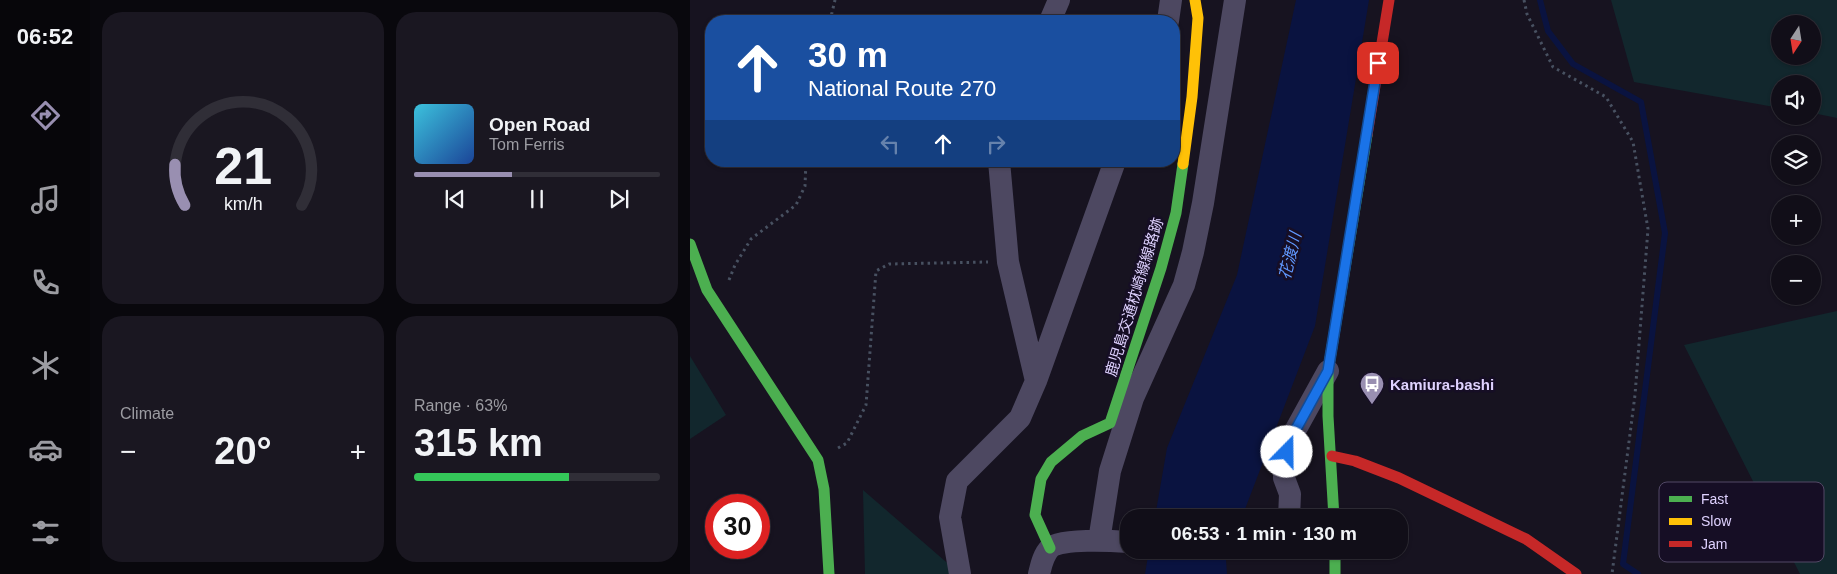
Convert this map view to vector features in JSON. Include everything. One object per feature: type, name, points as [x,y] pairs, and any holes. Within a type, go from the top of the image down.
[{"type":"main road","name":"鹿児島交通枕崎線線路跡","points":[[1050,548],[1035,515],[1041,478],[1051,462],[1082,436],[1110,423],[1162,268],[1176,213],[1192,97],[1198,18],[1195,0]]},
{"type":"main road","points":[[1334,509],[1332,456],[1328,416],[1328,371],[1389,0]]},
{"type":"main road","points":[[690,244],[707,290],[818,460],[824,489],[830,574]]},
{"type":"main road","points":[[1332,456],[1355,461],[1399,478],[1526,539],[1576,574]]},
{"type":"main road","points":[[1335,559],[1336,574]]},
{"type":"street","points":[[1053,15],[1059,0]]},
{"type":"street","points":[[1169,15],[1171,0]]},
{"type":"street","points":[[1039,574],[1043,560],[1050,548],[1062,543],[1112,541],[1110,472],[1133,398],[1184,285],[1193,252],[1203,203],[1235,0]]},
{"type":"street","points":[[1000,167],[1008,262],[1036,381]]},
{"type":"street","points":[[960,574],[950,517],[957,481],[1020,418],[1036,381],[1114,167]]},
{"type":"street","points":[[1289,509],[1290,494],[1284,478],[1284,464],[1290,440],[1328,371]]},
{"type":"path","points":[[831,15],[835,0]]},
{"type":"path","points":[[1524,0],[1527,14],[1553,67],[1606,97],[1633,142],[1648,229],[1635,396],[1612,574]]},
{"type":"path","points":[[718,306],[735,265],[751,238],[796,205],[805,186],[806,167]]},
{"type":"path","points":[[818,460],[847,443],[866,405],[876,271],[889,264],[1008,262]]},
{"type":"shaded area","points":[[1611,0],[1837,0],[1837,118],[1821,115],[1821,75],[1771,75],[1771,106],[1634,82]]},
{"type":"shaded area","points":[[1837,311],[1837,574],[1800,574],[1794,562],[1824,562],[1824,482],[1753,482],[1684,345]]},
{"type":"shaded area","points":[[690,356],[726,415],[690,439]]},
{"type":"shaded area","points":[[863,490],[960,574],[865,574]]},
{"type":"water","name":"花渡川","points":[[1296,0],[1369,0],[1315,326],[1245,509],[1156,509],[1167,448],[1237,275]]},
{"type":"water","points":[[1148,559],[1226,559],[1227,574],[1145,574]]},
{"type":"waterway","points":[[1540,0],[1548,31],[1573,64],[1641,102],[1665,233],[1623,564],[1638,574]]},
{"type":"traffic: fast","points":[[1333,509],[1328,416],[1328,371],[1367,135]]},
{"type":"traffic: fast","points":[[1050,548],[1035,515],[1041,479],[1051,462],[1082,436],[1110,423],[1161,268],[1176,213],[1183,164]]},
{"type":"traffic: fast","points":[[690,244],[707,290],[818,460],[824,489],[829,574]]},
{"type":"traffic: fast","points":[[1335,559],[1335,574]]},
{"type":"traffic: slow","points":[[1183,164],[1192,97],[1198,18],[1195,0]]},
{"type":"traffic: jam","points":[[1367,135],[1389,0]]},
{"type":"traffic: jam","points":[[1332,456],[1355,461],[1399,478],[1526,539],[1576,574]]},
{"type":"place","name":"Kamiura-bashi","points":[[1372,405]]},
{"type":"route","points":[[1287,452],[1290,440],[1328,371],[1378,63]]}]
